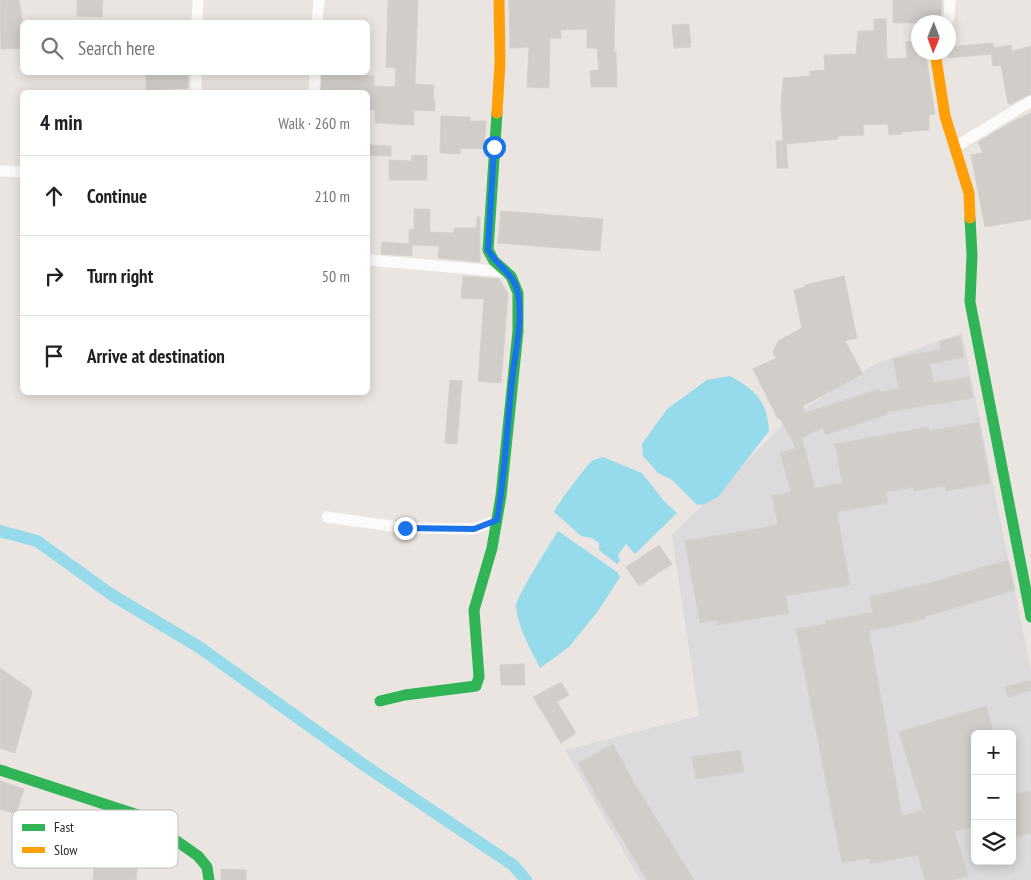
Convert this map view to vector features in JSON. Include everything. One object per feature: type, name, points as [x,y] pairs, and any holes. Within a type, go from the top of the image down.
[{"type":"street","points":[[197,20],[198,0]]},
{"type":"street","points":[[317,20],[319,0]]},
{"type":"street","points":[[380,701],[405,695],[476,686],[478,677],[474,610],[492,548],[497,520],[506,455],[518,331],[518,293],[508,272],[494,261],[488,250],[500,62],[499,0]]},
{"type":"street","points":[[948,15],[950,0]]},
{"type":"street","points":[[936,60],[944,116],[969,193],[972,255],[970,302],[980,362],[1031,617]]},
{"type":"street","points":[[196,75],[196,90]]},
{"type":"street","points":[[314,90],[315,75]]},
{"type":"street","points":[[954,147],[1031,102]]},
{"type":"street","points":[[0,171],[20,172]]},
{"type":"street","points":[[370,260],[508,272]]},
{"type":"street","points":[[327,517],[405,528],[474,529],[497,520]]},
{"type":"street","points":[[0,770],[123,810]]},
{"type":"street","points":[[178,840],[198,856],[207,867],[209,880]]},
{"type":"shaded area","points":[[962,333],[1031,670],[1031,880],[640,880],[565,750],[699,716],[672,535],[791,417],[877,363]]},
{"type":"water","points":[[730,376],[747,386],[763,404],[769,431],[718,497],[705,504],[697,505],[672,480],[658,473],[643,456],[642,444],[667,409],[707,380]]},
{"type":"water","points":[[603,457],[642,473],[664,501],[677,513],[635,554],[626,544],[618,555],[620,560],[617,564],[599,550],[599,543],[592,538],[581,536],[554,512],[589,464],[593,460]]},
{"type":"water","points":[[558,531],[617,572],[620,577],[598,611],[569,647],[540,668],[522,631],[516,607],[527,582]]},
{"type":"building","points":[[0,0],[19,0],[22,19],[20,20],[20,48],[1,49]]},
{"type":"building","points":[[77,0],[103,0],[102,17],[77,16]]},
{"type":"building","points":[[388,0],[418,0],[415,84],[434,85],[433,99],[435,99],[435,111],[414,110],[414,125],[375,123],[375,110],[370,109],[370,90],[321,90],[322,75],[374,76],[374,86],[395,87],[396,68],[386,67]]},
{"type":"building","points":[[509,0],[615,0],[614,52],[616,52],[617,87],[591,87],[590,71],[599,70],[597,48],[587,48],[587,29],[561,30],[561,38],[550,38],[549,88],[527,87],[529,47],[510,48]]},
{"type":"building","points":[[893,0],[942,0],[941,15],[911,15],[911,23],[893,23]]},
{"type":"building","points":[[874,19],[886,19],[887,59],[907,58],[906,42],[911,42],[911,60],[926,60],[935,114],[929,115],[929,130],[889,135],[888,124],[863,125],[864,135],[838,136],[838,139],[786,144],[788,168],[777,168],[776,141],[783,141],[781,107],[783,78],[810,76],[810,71],[825,70],[824,55],[856,54],[858,31],[874,31]]},
{"type":"building","points":[[689,24],[691,47],[674,48],[672,25]]},
{"type":"building","points":[[993,43],[994,48],[1011,45],[1012,51],[1031,46],[1031,94],[1008,104],[1001,65],[993,66],[991,54],[956,57],[956,46]]},
{"type":"building","points":[[146,75],[188,75],[188,88],[146,90]]},
{"type":"building","points":[[1031,113],[1031,219],[985,227],[971,155],[983,153],[978,142],[1013,121]]},
{"type":"building","points":[[441,116],[470,117],[470,121],[486,121],[484,149],[460,148],[460,154],[440,153]]},
{"type":"building","points":[[370,145],[391,146],[391,156],[370,155]]},
{"type":"building","points":[[412,155],[427,156],[427,180],[389,180],[389,160],[411,161]]},
{"type":"building","points":[[414,209],[430,209],[430,232],[454,233],[454,228],[476,228],[477,217],[480,217],[480,262],[438,258],[439,246],[412,245],[412,256],[381,254],[382,242],[409,244],[409,229],[414,229]]},
{"type":"building","points":[[501,211],[603,219],[600,251],[498,243]]},
{"type":"building","points":[[463,276],[499,279],[508,294],[501,383],[478,381],[484,299],[461,298]]},
{"type":"building","points":[[844,276],[857,338],[845,341],[863,374],[803,406],[805,413],[879,389],[880,392],[899,389],[893,359],[941,349],[939,341],[960,336],[964,357],[930,364],[934,383],[969,377],[973,398],[887,412],[888,414],[825,435],[823,427],[802,438],[815,488],[842,483],[835,444],[929,427],[929,431],[979,422],[990,483],[946,491],[945,486],[914,491],[913,487],[886,492],[888,503],[837,512],[850,585],[786,596],[789,613],[718,625],[717,620],[700,623],[685,541],[778,525],[772,496],[791,492],[780,453],[796,448],[780,418],[778,419],[753,369],[776,358],[773,352],[778,341],[802,328],[794,290],[805,287],[805,285]]},
{"type":"building","points":[[450,380],[462,381],[457,444],[445,443]]},
{"type":"building","points":[[659,545],[672,564],[639,586],[626,567]]},
{"type":"building","points":[[1008,560],[1015,590],[924,617],[925,619],[869,631],[902,816],[923,810],[899,732],[986,706],[993,730],[971,730],[971,827],[955,832],[968,876],[952,880],[925,880],[918,855],[870,864],[869,858],[842,863],[796,629],[826,624],[825,621],[873,612],[869,597],[930,583]]},
{"type":"building","points":[[524,664],[525,685],[501,685],[500,665]]},
{"type":"building","points":[[0,668],[32,692],[15,753],[0,748]]},
{"type":"building","points":[[1031,680],[1031,690],[1008,697],[1005,687]]},
{"type":"building","points":[[561,682],[569,695],[557,702],[576,733],[561,743],[533,697]]},
{"type":"building","points":[[613,744],[633,781],[694,880],[647,880],[602,806],[578,763]]},
{"type":"building","points":[[740,750],[744,772],[696,779],[692,757]]},
{"type":"building","points":[[0,781],[24,789],[17,810],[12,810],[12,813],[0,809]]},
{"type":"building","points":[[1031,791],[1031,833],[1016,838],[1016,820],[1016,794]]},
{"type":"building","points":[[94,868],[138,868],[136,880],[93,880]]},
{"type":"building","points":[[221,869],[246,870],[246,880],[221,880]]},
{"type":"waterway","points":[[0,531],[37,541],[112,595],[199,647],[364,765],[513,865],[526,880]]},
{"type":"traffic: fast","points":[[380,701],[405,695],[476,686],[479,677],[474,610],[492,548],[501,496],[518,331],[518,293],[511,276],[494,261],[488,250],[497,113]]},
{"type":"traffic: fast","points":[[970,218],[972,255],[970,302],[1031,617]]},
{"type":"traffic: fast","points":[[0,770],[123,810]]},
{"type":"traffic: fast","points":[[178,842],[198,856],[207,867],[209,880]]},
{"type":"traffic: slow","points":[[497,113],[500,62],[499,0]]},
{"type":"traffic: slow","points":[[936,60],[945,116],[969,193],[970,218]]},
{"type":"route","points":[[405,528],[474,529],[497,520],[506,455],[518,331],[518,293],[512,276],[494,261],[488,250],[494,147]]}]
